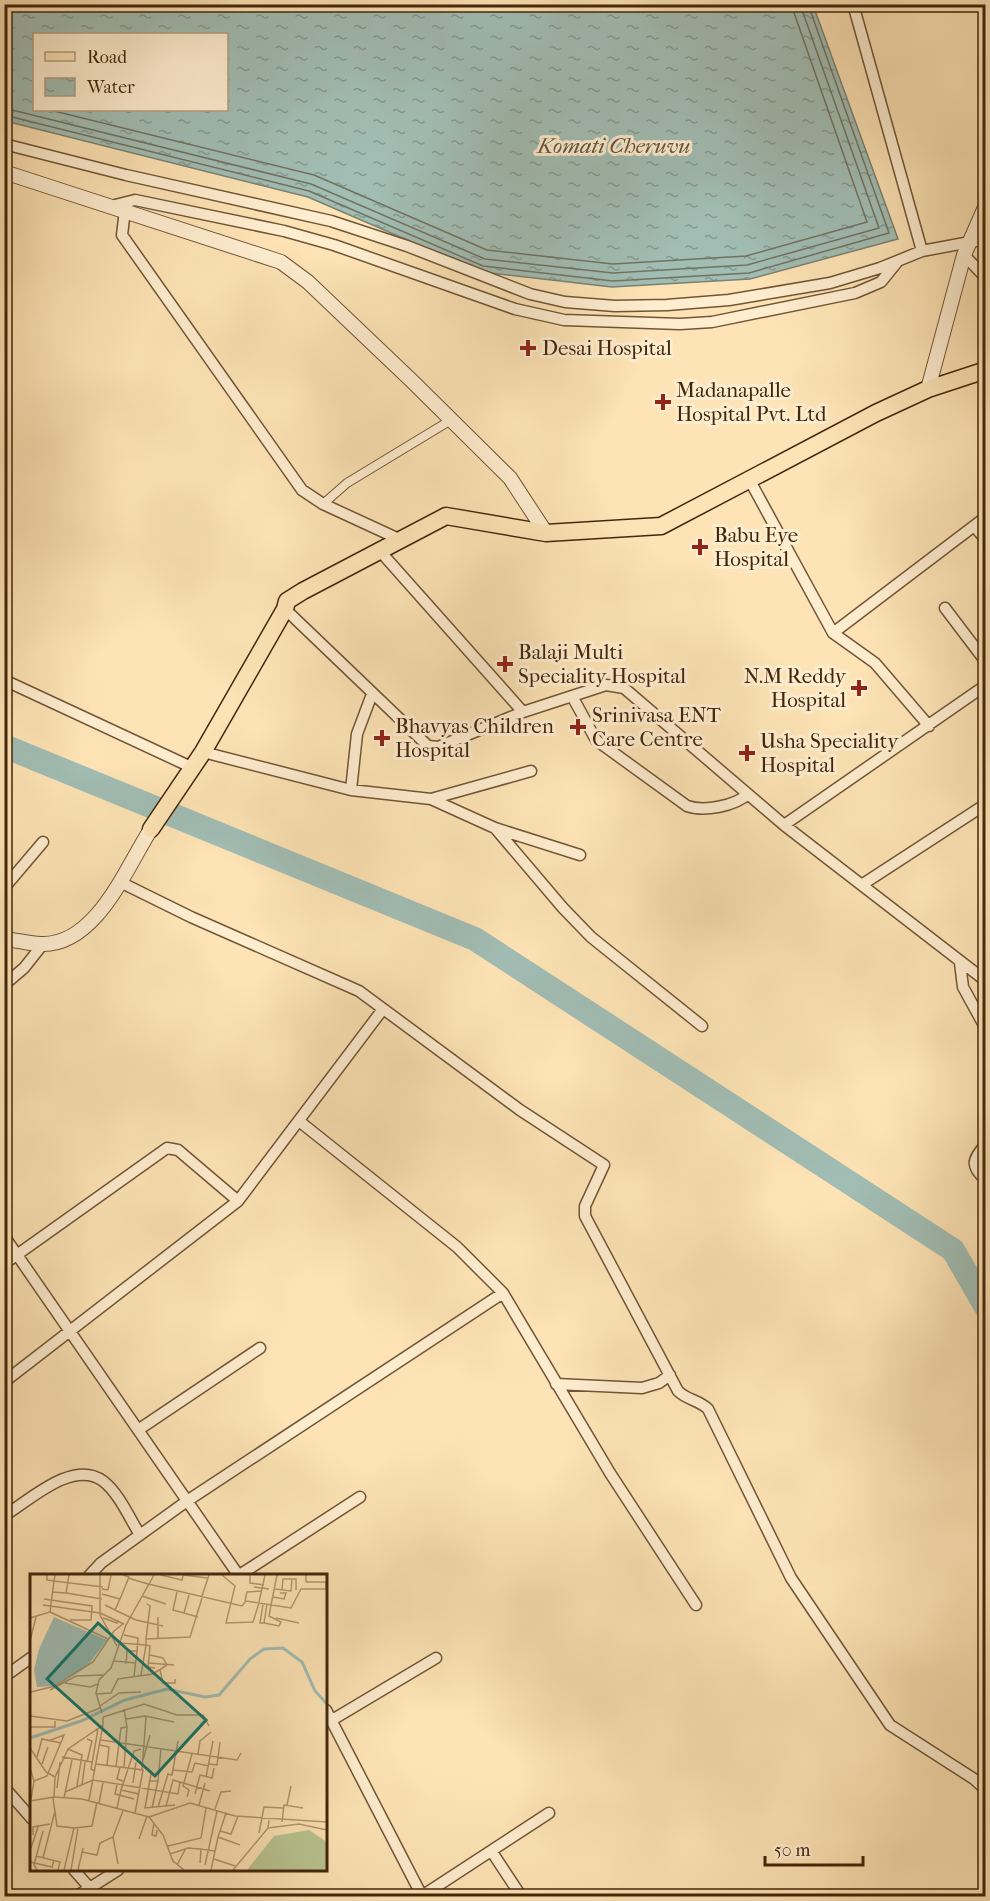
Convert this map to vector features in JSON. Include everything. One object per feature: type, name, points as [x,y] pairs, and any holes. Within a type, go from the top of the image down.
[{"type":"main road","points":[[151,829],[203,752],[285,609],[287,601],[303,591],[446,516],[546,533],[661,526],[876,413],[928,389],[985,372]]},
{"type":"street","points":[[853,4],[922,251]]},
{"type":"street","points":[[4,144],[126,175],[331,221],[407,246],[530,294],[565,302],[646,306],[729,300],[830,282],[898,261],[922,251],[966,249],[986,239]]},
{"type":"street","points":[[4,172],[281,262],[308,282],[510,478],[546,533]]},
{"type":"street","points":[[118,208],[135,200],[284,231],[334,245],[526,313],[564,320],[680,324],[712,322],[855,293],[881,282],[898,261]]},
{"type":"street","points":[[928,389],[966,249],[986,205]]},
{"type":"street","points":[[118,208],[122,234],[302,490],[323,504],[401,540]]},
{"type":"street","points":[[966,249],[986,279]]},
{"type":"street","points":[[323,504],[347,483],[451,420]]},
{"type":"street","points":[[749,479],[833,633],[875,663],[929,726]]},
{"type":"street","points":[[833,633],[986,517]]},
{"type":"street","points":[[974,526],[986,540]]},
{"type":"street","points":[[379,550],[523,712]]},
{"type":"street","points":[[945,608],[986,662]]},
{"type":"street","points":[[285,609],[422,742],[438,747],[523,712],[606,685],[624,688],[784,825],[986,981]]},
{"type":"street","points":[[4,680],[190,769]]},
{"type":"street","points":[[784,825],[986,685]]},
{"type":"street","points":[[351,790],[357,734],[372,694]]},
{"type":"street","points":[[572,696],[596,740],[687,806],[702,808],[734,802],[748,794]]},
{"type":"street","points":[[203,752],[351,790],[431,799],[495,828],[580,855]]},
{"type":"street","points":[[431,799],[531,771]]},
{"type":"street","points":[[863,884],[986,804]]},
{"type":"street","points":[[495,828],[563,908],[591,937],[702,1026]]},
{"type":"street","points":[[4,939],[43,944],[67,939],[81,932],[103,908],[151,829]]},
{"type":"street","points":[[4,888],[43,843]]},
{"type":"street","points":[[120,882],[191,917],[359,991],[520,1110],[604,1165],[585,1206],[585,1216],[670,1375],[686,1398],[703,1404],[708,1409],[791,1578],[890,1725],[974,1779],[986,1790]]},
{"type":"street","points":[[4,985],[24,969],[43,944]]},
{"type":"street","points":[[960,963],[963,987],[986,1029]]},
{"type":"street","points":[[4,1382],[238,1201],[383,1009]]},
{"type":"street","points":[[298,1121],[457,1247],[503,1293],[556,1384],[696,1605]]},
{"type":"street","points":[[986,1144],[974,1158],[972,1164],[986,1180]]},
{"type":"street","points":[[4,1264],[167,1148],[178,1150],[238,1201]]},
{"type":"street","points":[[4,1236],[237,1574]]},
{"type":"street","points":[[90,1574],[101,1563],[188,1501],[503,1293]]},
{"type":"street","points":[[138,1430],[260,1348]]},
{"type":"street","points":[[556,1384],[642,1388],[659,1383],[670,1375]]},
{"type":"street","points":[[4,1516],[68,1476],[83,1474],[96,1477],[109,1486],[140,1535]]},
{"type":"street","points":[[240,1574],[360,1497]]},
{"type":"street","points":[[4,1677],[30,1658]]},
{"type":"street","points":[[436,1658],[328,1715],[422,1896],[549,1813]]},
{"type":"street","points":[[4,1787],[30,1817]]},
{"type":"street","points":[[492,1852],[521,1896]]},
{"type":"street","points":[[76,1871],[89,1887]]},
{"type":"street","points":[[77,1896],[114,1871]]},
{"type":"water","name":"Komati Cheruvu","points":[[4,5],[813,5],[898,239],[750,279],[612,287],[481,272],[308,197],[5,121]]},
{"type":"waterway","points":[[4,746],[475,939],[953,1250],[986,1307]]},
{"type":"place","name":"Desai Hospital","points":[[528,348]]},
{"type":"place","name":"Madanapalle Hospital Pvt. Ltd","points":[[663,402]]},
{"type":"place","name":"Babu Eye Hospital","points":[[700,547]]},
{"type":"place","name":"Balaji Multi Speciality Hospital","points":[[505,664]]},
{"type":"place","name":"N.M Reddy Hospital","points":[[859,688]]},
{"type":"place","name":"Srinivasa ENT Care Centre","points":[[578,727]]},
{"type":"place","name":"Bhavyas Children Hospital","points":[[382,738]]},
{"type":"place","name":"Usha Speciality Hospital","points":[[747,753]]}]
